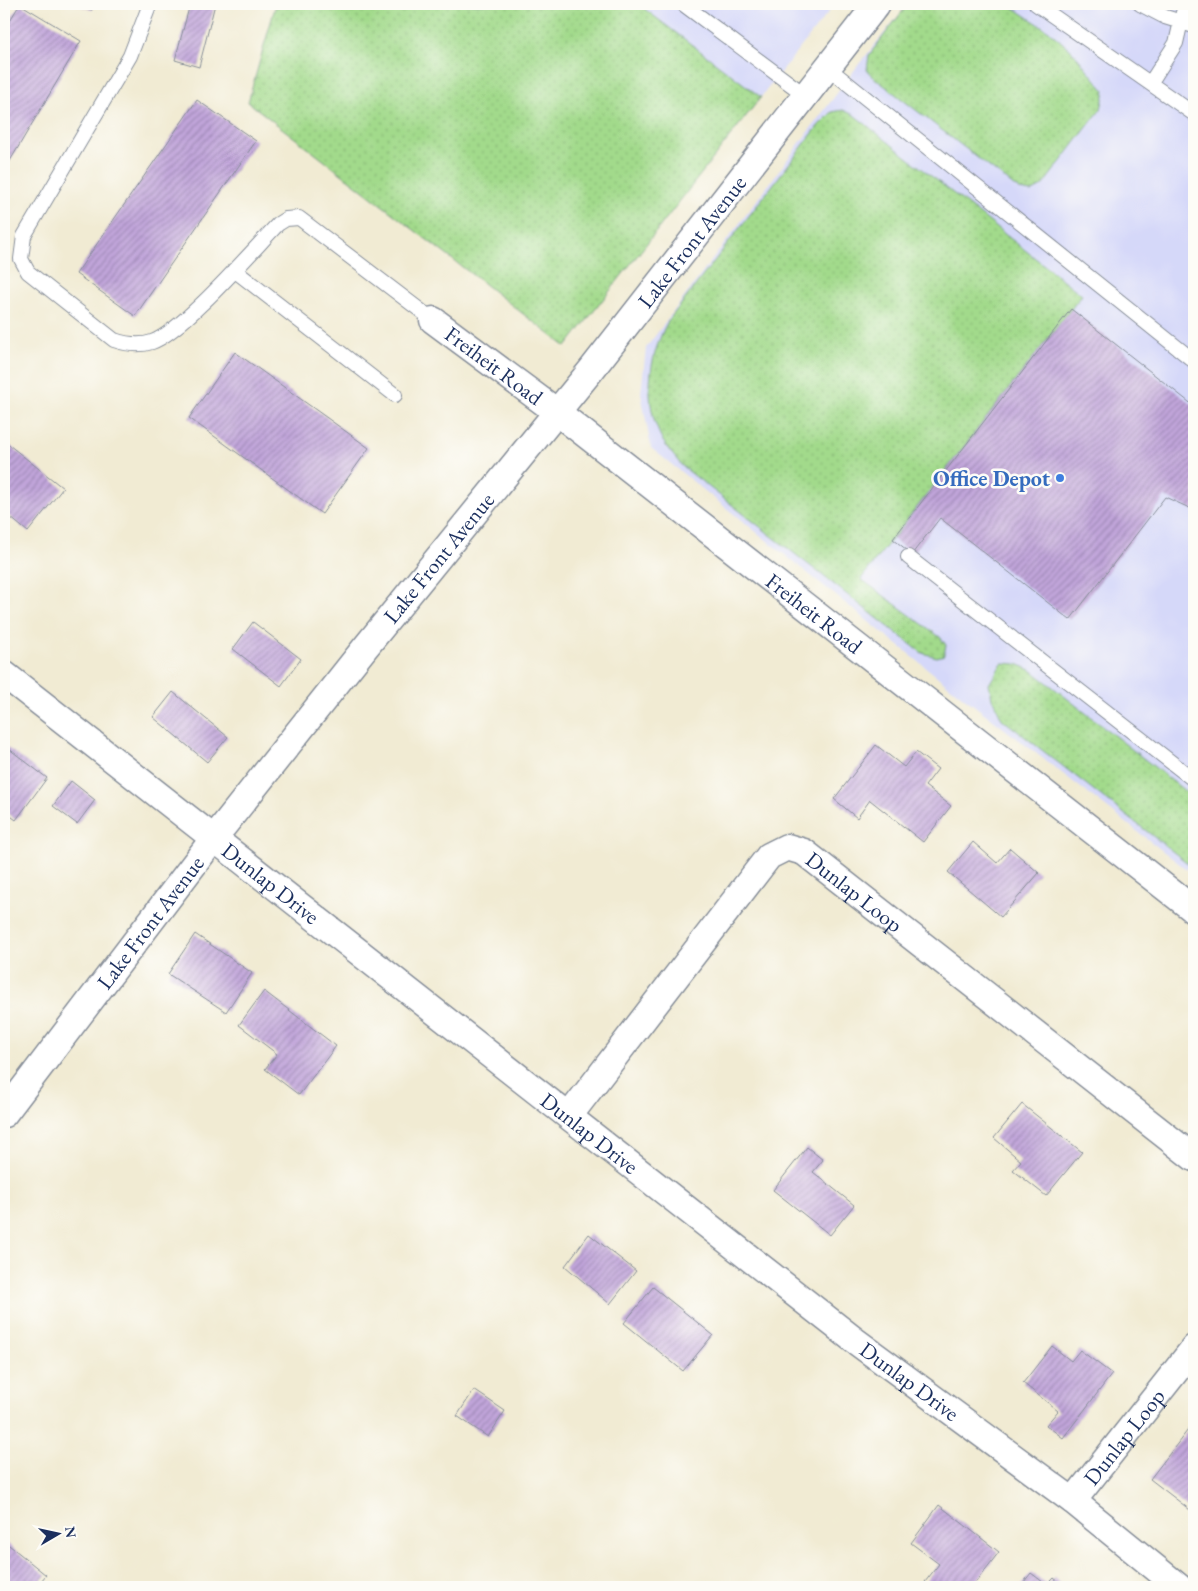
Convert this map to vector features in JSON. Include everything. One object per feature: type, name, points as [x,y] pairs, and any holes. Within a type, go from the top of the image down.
[{"type":"street","name":"Lake Front Avenue","points":[[4,1114],[214,838],[599,362],[877,4]]},
{"type":"street","name":"Freiheit Road","points":[[433,320],[557,412],[908,689],[1194,910]]},
{"type":"street","name":"Dunlap Drive","points":[[4,674],[854,1340],[1073,1501],[1179,1587]]},
{"type":"street","name":"Dunlap Loop","points":[[569,1116],[769,856],[787,847],[804,852],[1194,1158]]},
{"type":"street","name":"Dunlap Loop","points":[[1073,1501],[1194,1348]]},
{"type":"lane","points":[[150,4],[130,56],[24,236],[21,259],[28,272],[114,340],[133,344],[152,342],[164,335],[201,303],[278,224],[286,219],[299,218],[433,320]]},
{"type":"lane","points":[[683,4],[805,95]]},
{"type":"lane","points":[[1036,4],[1151,82],[1194,114]]},
{"type":"lane","points":[[1140,4],[1165,17],[1188,24]]},
{"type":"lane","points":[[1151,82],[1188,24],[1185,4]]},
{"type":"lane","points":[[827,67],[1194,362]]},
{"type":"lane","points":[[234,270],[396,395]]},
{"type":"lane","points":[[908,557],[1194,780]]},
{"type":"shaded area","points":[[638,4],[835,4],[761,97]]},
{"type":"shaded area","points":[[908,4],[1194,4],[1194,875],[958,693],[651,448],[641,393],[646,348],[859,64]]},
{"type":"green space","points":[[276,4],[638,4],[761,97],[566,347],[248,102]]},
{"type":"green space","points":[[908,4],[1008,4],[1049,31],[1072,51],[1105,91],[1101,109],[1042,186],[1031,192],[1019,190],[872,76],[867,70],[869,55]]},
{"type":"green space","points":[[843,110],[854,115],[1082,295],[861,579],[940,637],[946,645],[944,655],[937,657],[922,653],[682,466],[663,441],[652,411],[650,381],[652,365],[661,335],[668,321],[819,125],[832,112]]},
{"type":"green space","points":[[1002,663],[1017,664],[1031,670],[1194,798],[1194,868],[1002,719],[992,698],[989,684]]},
{"type":"building","points":[[20,4],[81,41],[4,171],[4,30]]},
{"type":"building","points":[[75,4],[94,4],[92,10]]},
{"type":"building","points":[[190,4],[215,4],[199,67],[175,60]]},
{"type":"building","points":[[197,100],[256,141],[135,316],[76,274]]},
{"type":"building","name":"Office Depot","points":[[1071,309],[1194,406],[1194,510],[1165,497],[1070,620],[940,518],[912,554],[893,539]]},
{"type":"building","points":[[235,352],[369,448],[322,514],[189,418]]},
{"type":"building","points":[[4,441],[63,488],[28,532],[4,512]]},
{"type":"building","points":[[253,622],[301,659],[281,686],[233,649]]},
{"type":"building","points":[[173,692],[228,737],[207,762],[153,717]]},
{"type":"building","points":[[4,745],[47,778],[16,820],[4,811]]},
{"type":"building","points":[[876,745],[904,767],[916,752],[938,769],[925,786],[951,806],[923,842],[870,800],[857,818],[834,799]]},
{"type":"building","points":[[71,781],[95,800],[77,824],[53,806]]},
{"type":"building","points":[[973,842],[997,863],[1010,848],[1039,873],[1001,917],[948,872]]},
{"type":"building","points":[[195,934],[252,973],[226,1012],[168,974]]},
{"type":"building","points":[[264,991],[336,1046],[299,1095],[265,1069],[277,1054],[239,1025]]},
{"type":"building","points":[[1022,1104],[1082,1152],[1046,1196],[1013,1170],[1021,1161],[994,1138]]},
{"type":"building","points":[[807,1147],[823,1160],[813,1172],[854,1205],[830,1235],[773,1190]]},
{"type":"building","points":[[589,1234],[636,1271],[610,1304],[565,1266]]},
{"type":"building","points":[[653,1287],[713,1335],[683,1371],[624,1323]]},
{"type":"building","points":[[1052,1346],[1071,1361],[1080,1350],[1112,1374],[1063,1438],[1046,1425],[1058,1411],[1023,1383]]},
{"type":"building","points":[[474,1390],[505,1411],[488,1437],[457,1416]]},
{"type":"building","points":[[1191,1426],[1194,1428],[1194,1513],[1150,1479]]},
{"type":"building","points":[[939,1505],[999,1552],[972,1587],[932,1587],[925,1582],[939,1564],[911,1543]]},
{"type":"building","points":[[4,1541],[46,1575],[36,1587],[4,1587]]},
{"type":"building","points":[[1031,1573],[1047,1585],[1054,1578],[1065,1587],[1020,1587]]},
{"type":"place","name":"Office Depot","points":[[1060,478]]}]
